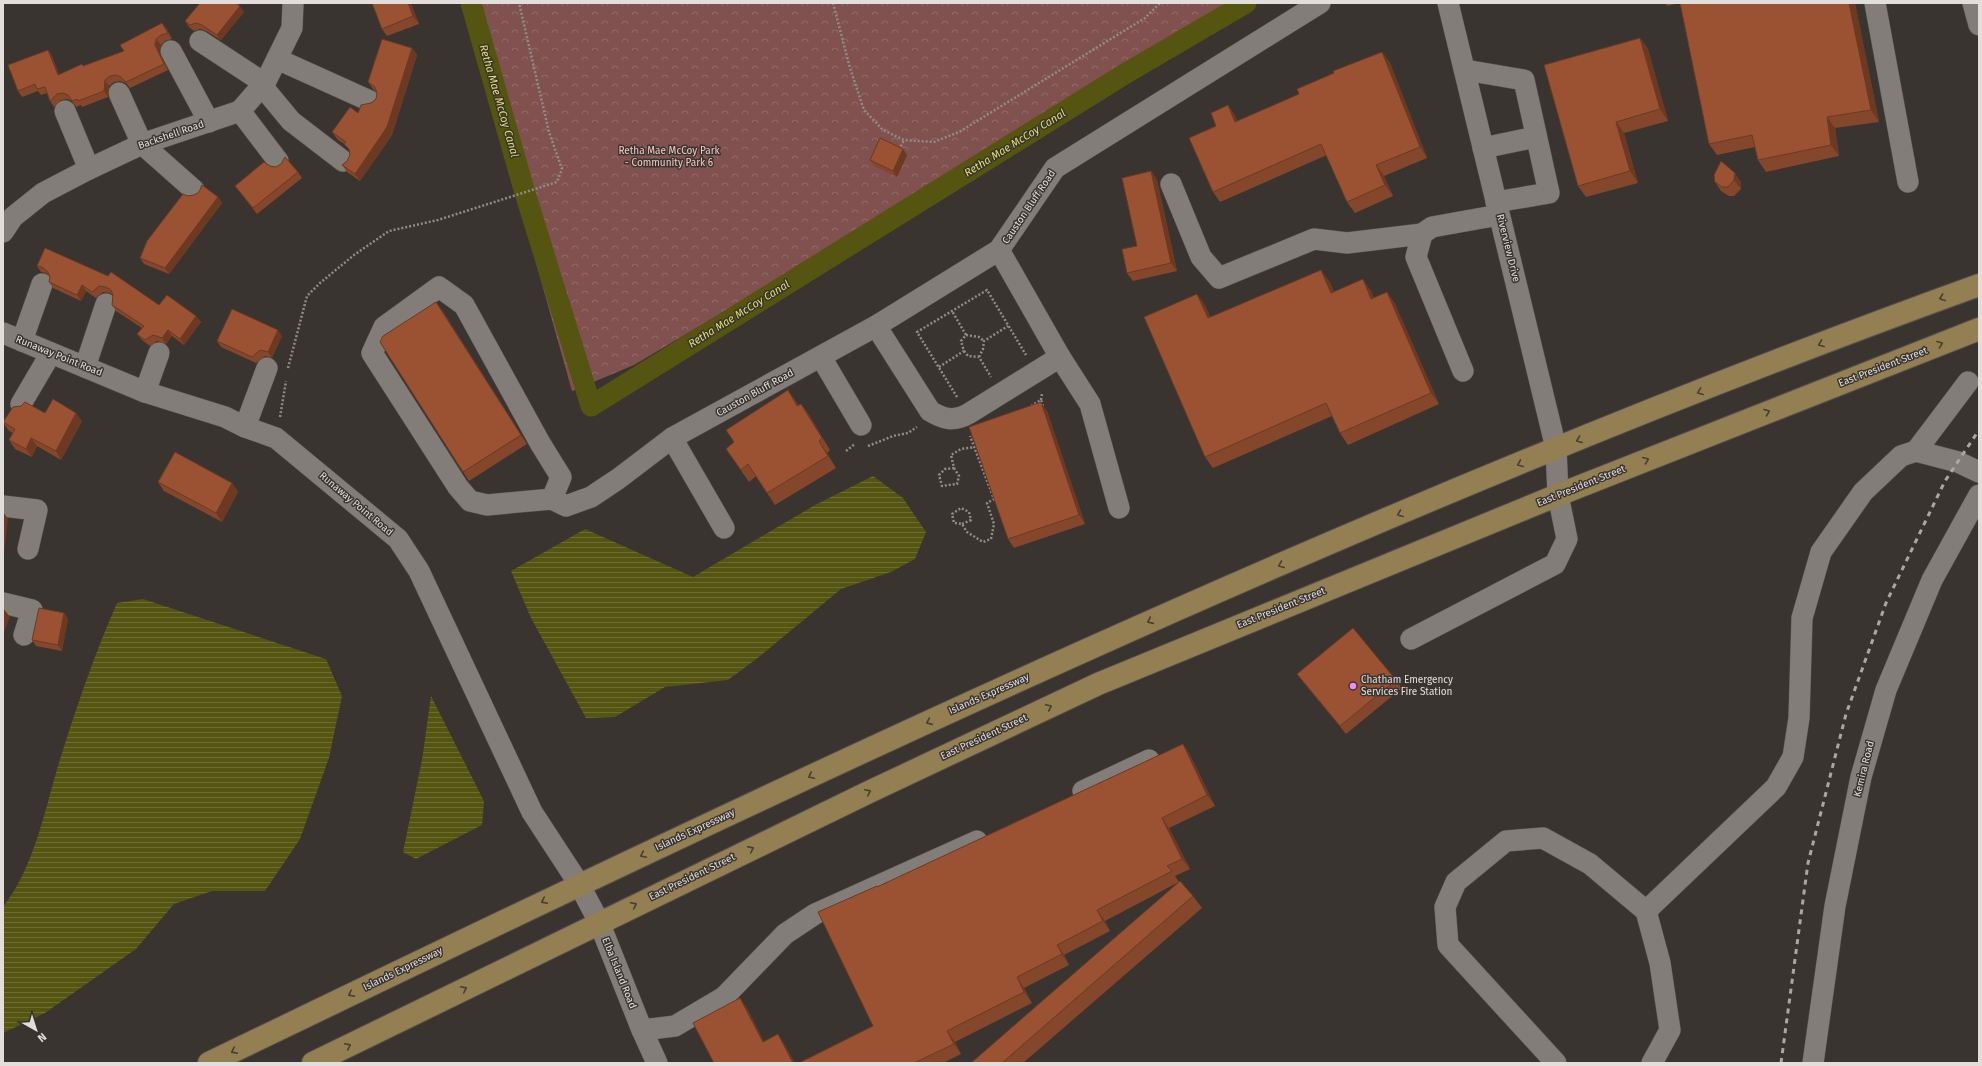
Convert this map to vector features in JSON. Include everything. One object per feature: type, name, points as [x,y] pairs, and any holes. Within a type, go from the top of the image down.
[{"type":"main road","points":[[1556,448],[1890,317],[1979,285]]},
{"type":"main road","name":"East President Street","points":[[599,922],[876,788],[1098,684],[1558,495],[1979,329]]},
{"type":"main road","name":"Islands Expressway","points":[[209,1063],[579,884],[1185,605],[1556,448]]},
{"type":"main road","points":[[313,1063],[599,922]]},
{"type":"street","name":"Backshell Road","points":[[3,232],[13,217],[43,193],[89,169],[142,144],[240,111],[263,85],[292,28],[293,3]]},
{"type":"street","name":"Causton Bluff Road","points":[[552,499],[566,506],[591,497],[618,479],[672,438],[876,326],[999,250],[1055,168],[1320,3]]},
{"type":"street","name":"Riverview Drive","points":[[1411,639],[1555,564],[1567,540],[1558,495],[1556,448],[1448,3]]},
{"type":"street","points":[[1876,3],[1908,182]]},
{"type":"street","points":[[1973,3],[1979,26]]},
{"type":"street","points":[[200,41],[263,85],[291,121],[343,161]]},
{"type":"street","points":[[171,51],[210,122]]},
{"type":"street","points":[[277,58],[370,101]]},
{"type":"street","points":[[1171,184],[1201,257],[1219,278],[1314,239],[1347,242],[1422,234],[1432,227],[1549,193],[1524,80],[1465,70]]},
{"type":"street","points":[[119,92],[142,144],[194,190]]},
{"type":"street","points":[[65,111],[89,169]]},
{"type":"street","points":[[240,111],[278,161]]},
{"type":"street","points":[[1484,148],[1536,137]]},
{"type":"street","points":[[1422,234],[1416,257],[1463,371]]},
{"type":"street","points":[[999,250],[1060,357],[1090,404],[1119,508]]},
{"type":"street","points":[[22,341],[42,284]]},
{"type":"street","points":[[439,287],[464,304],[540,443],[561,477],[552,499],[487,505],[470,501],[458,488],[372,353],[384,327],[439,287]]},
{"type":"street","points":[[85,367],[106,304]]},
{"type":"street","points":[[876,326],[930,411],[943,419],[960,419],[972,424],[1035,372],[1060,357]]},
{"type":"street","name":"Runaway Point Road","points":[[3,333],[145,392],[225,417],[245,427],[276,438],[398,539],[419,571],[532,812],[579,884]]},
{"type":"street","points":[[20,404],[51,353]]},
{"type":"street","points":[[145,392],[159,353]]},
{"type":"street","points":[[821,357],[861,425]]},
{"type":"street","points":[[245,427],[277,370]]},
{"type":"street","points":[[1916,451],[1968,382]]},
{"type":"street","points":[[672,438],[724,528]]},
{"type":"street","points":[[1646,911],[1776,787],[1793,757],[1799,718],[1802,618],[1821,552],[1863,492],[1901,456],[1916,451],[1958,462],[1979,472]]},
{"type":"street","name":"Kemira Road","points":[[1813,1063],[1835,906],[1861,777],[1884,697],[1932,580],[1979,495]]},
{"type":"street","points":[[3,506],[36,510],[28,549]]},
{"type":"street","points":[[3,603],[32,610],[24,635]]},
{"type":"street","points":[[1069,798],[1149,760]]},
{"type":"street","points":[[642,1030],[675,1026],[724,997],[785,934],[815,914],[997,832]]},
{"type":"street","points":[[1556,1063],[1448,944],[1445,907],[1456,882],[1506,841],[1543,838],[1590,864],[1646,911],[1660,963],[1670,1030],[1652,1063]]},
{"type":"street","name":"Elba Island Road","points":[[579,884],[599,922],[642,1030],[657,1063]]},
{"type":"path","points":[[277,370],[307,296],[320,283],[354,256],[390,231],[438,220],[557,182],[562,168],[549,132],[520,3]]},
{"type":"path","points":[[834,3],[850,68],[864,110],[883,130],[904,140],[934,142],[959,132],[1145,18],[1160,3]]},
{"type":"path","points":[[899,151],[904,140]]},
{"type":"path","points":[[962,524],[967,532],[983,542],[991,538],[994,524],[986,503],[994,499],[970,436],[972,424],[918,332],[987,290],[1035,372]]},
{"type":"path","points":[[952,311],[966,335]]},
{"type":"path","points":[[984,341],[1008,326]]},
{"type":"path","points":[[966,335],[979,337],[984,341]]},
{"type":"path","points":[[966,335],[961,341],[964,351],[968,356],[979,357]]},
{"type":"path","points":[[979,357],[983,349],[984,341]]},
{"type":"path","points":[[939,367],[964,351]]},
{"type":"path","points":[[979,357],[994,381]]},
{"type":"path","points":[[276,438],[286,379]]},
{"type":"path","points":[[1028,407],[1042,400],[1045,411]]},
{"type":"path","points":[[954,468],[945,469],[939,475],[942,486],[957,484],[959,476],[954,468],[951,455],[961,448],[975,447]]},
{"type":"path","points":[[961,508],[969,512],[970,520],[962,524],[954,523],[952,514],[961,508]]},
{"type":"green space","name":"Retha Mae McCoy Park - Community Park 6","points":[[463,3],[1246,3],[634,365],[572,391]]},
{"type":"shaded area","points":[[873,476],[903,498],[926,532],[915,559],[891,572],[841,589],[759,657],[728,680],[665,687],[615,717],[586,718],[531,618],[511,571],[585,529],[693,577],[815,505]]},
{"type":"shaded area","points":[[143,599],[326,659],[342,696],[329,758],[300,839],[265,891],[212,891],[174,904],[136,949],[45,1013],[3,1033],[3,907],[23,875],[37,839],[78,704],[100,643],[117,603]]},
{"type":"shaded area","points":[[431,696],[484,801],[482,825],[416,859],[403,852],[422,760]]},
{"type":"building","points":[[200,3],[236,3],[240,6],[217,35],[202,25],[196,23],[190,25],[185,21]]},
{"type":"building","points":[[372,3],[408,3],[413,16],[382,29]]},
{"type":"building","points":[[1680,3],[1849,3],[1871,110],[1827,117],[1831,145],[1758,160],[1752,135],[1709,144]]},
{"type":"building","points":[[162,23],[168,33],[161,35],[156,39],[155,45],[164,64],[126,82],[121,77],[116,75],[110,76],[105,80],[104,91],[78,101],[77,99],[72,101],[68,95],[63,93],[57,94],[50,101],[45,87],[37,89],[35,84],[18,91],[8,65],[48,50],[58,75],[82,64],[83,66],[124,51],[120,45]]},
{"type":"building","points":[[1640,38],[1660,109],[1616,122],[1630,171],[1578,186],[1544,65]]},
{"type":"building","points":[[382,39],[412,48],[387,127],[355,174],[342,165],[347,161],[350,155],[349,149],[344,144],[346,142],[332,132],[350,107],[358,113],[361,105],[371,103],[376,99],[377,93],[375,87],[368,82]]},
{"type":"building","points":[[1382,52],[1420,147],[1376,165],[1385,185],[1347,202],[1321,144],[1213,192],[1189,138],[1216,126],[1211,113],[1228,105],[1235,122],[1299,94],[1297,89],[1334,73],[1333,71]]},
{"type":"building","points":[[880,138],[903,149],[893,171],[870,160]]},
{"type":"building","points":[[285,157],[298,172],[253,208],[235,186],[264,162],[270,166],[276,167],[281,164]]},
{"type":"building","points":[[1721,161],[1735,173],[1734,180],[1728,187],[1722,187],[1715,182],[1714,175]]},
{"type":"building","points":[[1151,171],[1171,263],[1127,273],[1122,249],[1137,246],[1122,178]]},
{"type":"building","points":[[202,185],[218,197],[165,268],[140,258],[147,241],[183,194],[188,196],[194,195],[199,192]]},
{"type":"building","points":[[45,248],[108,276],[111,272],[159,305],[167,295],[196,316],[180,339],[168,330],[162,338],[153,335],[145,340],[137,334],[144,326],[112,305],[113,295],[111,290],[106,287],[99,286],[92,292],[82,285],[77,295],[49,282],[50,276],[47,271],[42,267],[37,266]]},
{"type":"building","points":[[1321,270],[1331,293],[1363,279],[1371,299],[1387,292],[1431,393],[1340,433],[1326,403],[1205,457],[1144,317],[1197,294],[1208,318]]},
{"type":"building","points":[[436,302],[521,435],[463,472],[380,342],[383,336]]},
{"type":"building","points":[[232,309],[278,330],[268,352],[260,350],[252,357],[217,341]]},
{"type":"building","points":[[788,390],[797,406],[801,404],[822,438],[819,441],[828,456],[767,493],[748,464],[741,470],[726,449],[734,442],[726,430]]},
{"type":"building","points":[[53,399],[76,413],[56,451],[31,438],[26,449],[9,440],[15,429],[3,422],[13,407],[21,406],[25,402],[45,413]]},
{"type":"building","points":[[1041,402],[1079,515],[1008,539],[969,427]]},
{"type":"building","points":[[175,452],[232,483],[216,513],[158,482]]},
{"type":"building","points":[[39,608],[64,613],[58,645],[32,640]]},
{"type":"building","name":"Chatham Emergency Services Fire Station","points":[[1353,628],[1396,680],[1340,726],[1297,674]]},
{"type":"building","points":[[1183,744],[1207,795],[1162,818],[1182,859],[1167,866],[1172,871],[1097,910],[1103,921],[1057,945],[1062,954],[1017,977],[1024,992],[947,1031],[954,1044],[914,1063],[799,1063],[873,1026],[818,912],[877,887]]},
{"type":"building","points":[[1180,881],[1193,896],[1002,1063],[971,1063]]},
{"type":"building","points":[[740,998],[763,1042],[778,1034],[793,1063],[714,1063],[693,1023]]},
{"type":"waterway","name":"Retha Mae McCoy Canal","points":[[471,3],[525,193],[591,406],[1123,75],[1246,3]]},
{"type":"railway","points":[[1781,1063],[1808,863],[1846,714],[1886,603],[1945,481],[1979,430]]},
{"type":"place","name":"Chatham Emergency Services Fire Station","points":[[1353,686]]}]
